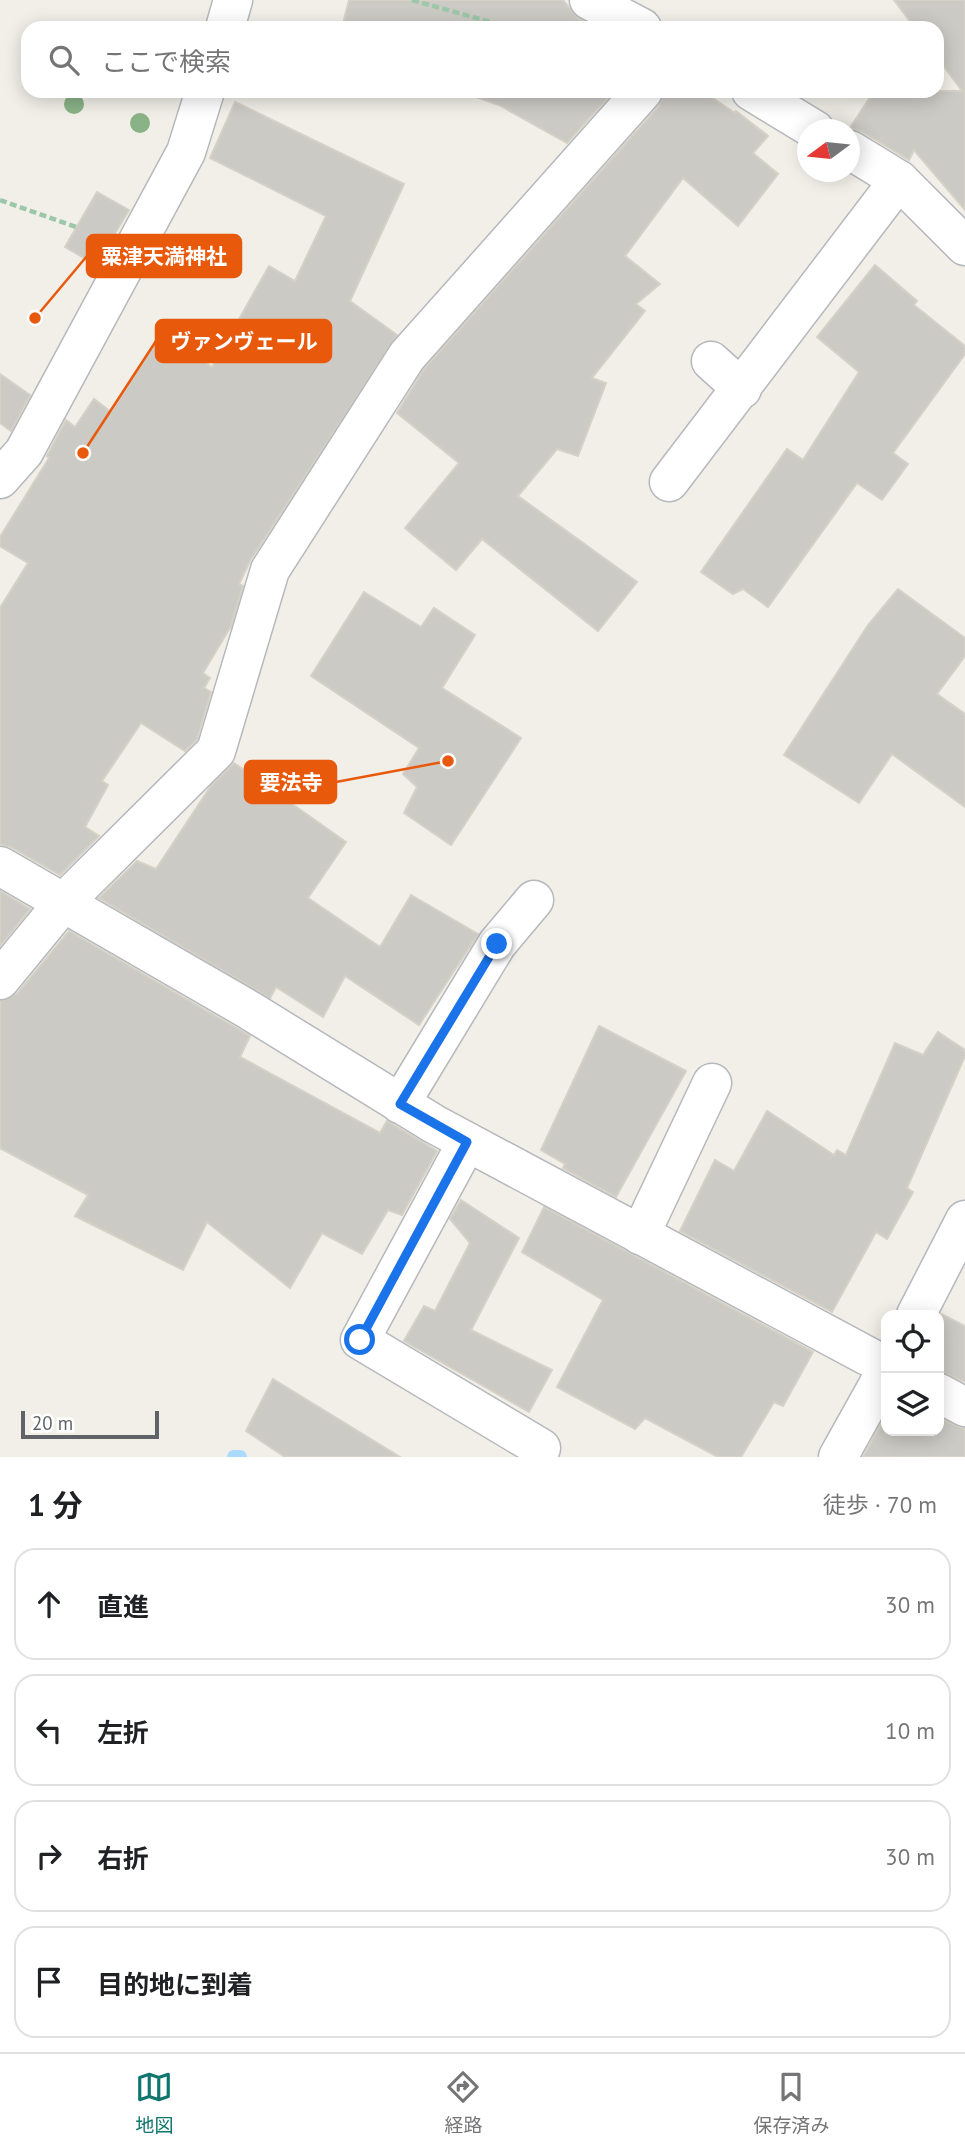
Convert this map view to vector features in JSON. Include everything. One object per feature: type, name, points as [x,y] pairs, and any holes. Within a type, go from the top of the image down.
[{"type":"street","points":[[227,21],[233,0]]},
{"type":"street","points":[[589,0],[629,21]]},
{"type":"street","points":[[8,456],[186,152],[203,98]]},
{"type":"street","points":[[0,980],[64,902],[216,751],[270,570],[407,356],[637,98]]},
{"type":"street","points":[[762,98],[797,119]]},
{"type":"street","points":[[860,157],[899,180],[965,246]]},
{"type":"street","points":[[669,482],[899,180]]},
{"type":"street","points":[[711,361],[742,389]]},
{"type":"street","points":[[0,866],[400,1104],[881,1366]]},
{"type":"street","points":[[400,1104],[497,944],[534,900]]},
{"type":"street","points":[[640,1235],[712,1083]]},
{"type":"street","points":[[467,1142],[360,1340],[541,1448]]},
{"type":"street","points":[[919,1310],[965,1220]]},
{"type":"street","points":[[838,1457],[884,1373]]},
{"type":"street","points":[[944,1396],[965,1407]]},
{"type":"path","points":[[412,0],[487,21]]},
{"type":"path","points":[[0,200],[76,227]]},
{"type":"building","points":[[349,0],[563,0],[582,21],[344,21]]},
{"type":"building","points":[[894,0],[965,0],[965,210],[914,150],[909,160],[860,131],[860,119],[856,119],[869,98],[944,98],[944,91],[962,91],[944,67],[944,21],[910,21]]},
{"type":"building","points":[[479,98],[608,98],[567,143],[499,105]]},
{"type":"building","points":[[662,98],[712,98],[735,113],[736,111],[768,136],[753,153],[778,174],[738,226],[683,178],[625,256],[660,284],[636,304],[645,311],[592,378],[606,383],[578,456],[557,449],[518,496],[637,582],[598,631],[482,539],[456,570],[405,528],[459,463],[397,413],[424,369],[659,106]]},
{"type":"building","points":[[235,102],[404,184],[350,301],[397,335],[251,559],[239,584],[243,586],[231,626],[203,673],[210,678],[204,688],[211,692],[197,739],[185,751],[141,723],[102,781],[108,785],[85,827],[99,836],[60,875],[11,847],[0,844],[0,608],[28,563],[0,546],[0,537],[49,458],[47,456],[66,420],[75,427],[94,399],[111,412],[162,333],[212,367],[269,266],[295,281],[326,216],[210,158]]},
{"type":"building","points":[[97,192],[129,210],[96,265],[65,247]]},
{"type":"building","points":[[875,265],[917,301],[914,305],[965,346],[965,354],[893,453],[908,464],[882,500],[857,483],[768,607],[743,589],[733,594],[701,572],[787,449],[803,460],[859,372],[817,337]]},
{"type":"building","points":[[0,374],[30,395],[11,431],[0,423]]},
{"type":"building","points":[[898,589],[965,638],[965,656],[937,694],[965,714],[965,807],[892,754],[859,803],[784,755],[868,625]]},
{"type":"building","points":[[364,592],[421,627],[434,608],[475,635],[442,688],[521,738],[451,845],[404,813],[417,787],[403,774],[419,748],[311,676]]},
{"type":"building","points":[[234,763],[346,842],[308,898],[380,947],[411,895],[478,934],[419,1025],[345,976],[323,1017],[276,987],[270,998],[99,898],[137,861],[156,869],[211,786]]},
{"type":"building","points":[[0,891],[30,909],[0,946]]},
{"type":"building","points":[[69,931],[250,1036],[240,1057],[380,1133],[387,1121],[437,1151],[402,1215],[388,1210],[362,1254],[322,1233],[290,1288],[207,1222],[183,1270],[75,1216],[88,1195],[0,1148],[0,1001],[17,994]]},
{"type":"building","points":[[599,1026],[686,1071],[616,1197],[563,1168],[565,1164],[541,1150]]},
{"type":"building","points":[[938,1032],[965,1050],[965,1056],[907,1188],[913,1192],[887,1239],[876,1232],[832,1312],[680,1231],[715,1160],[734,1171],[767,1111],[834,1155],[837,1150],[846,1155],[895,1043],[923,1055]]},
{"type":"building","points":[[461,1200],[519,1238],[471,1330],[552,1370],[529,1412],[404,1341],[424,1306],[435,1311],[470,1243],[450,1219]]},
{"type":"building","points":[[544,1207],[813,1352],[783,1406],[774,1402],[741,1457],[718,1457],[645,1418],[635,1429],[557,1387],[603,1300],[522,1252]]},
{"type":"building","points":[[944,1316],[965,1326],[965,1382],[944,1373]]},
{"type":"building","points":[[273,1379],[400,1457],[285,1457],[246,1431]]},
{"type":"building","points":[[944,1420],[965,1429],[965,1457],[863,1457],[881,1424],[881,1436],[944,1436]]},
{"type":"waterway","points":[[234,1457],[240,1457]]},
{"type":"place","name":"粟津天満神社","points":[[35,318]]},
{"type":"place","name":"ヴァンヴェール","points":[[83,453]]},
{"type":"place","name":"要法寺","points":[[448,761]]},
{"type":"route","points":[[360,1340],[467,1142],[400,1104],[497,944]]}]
